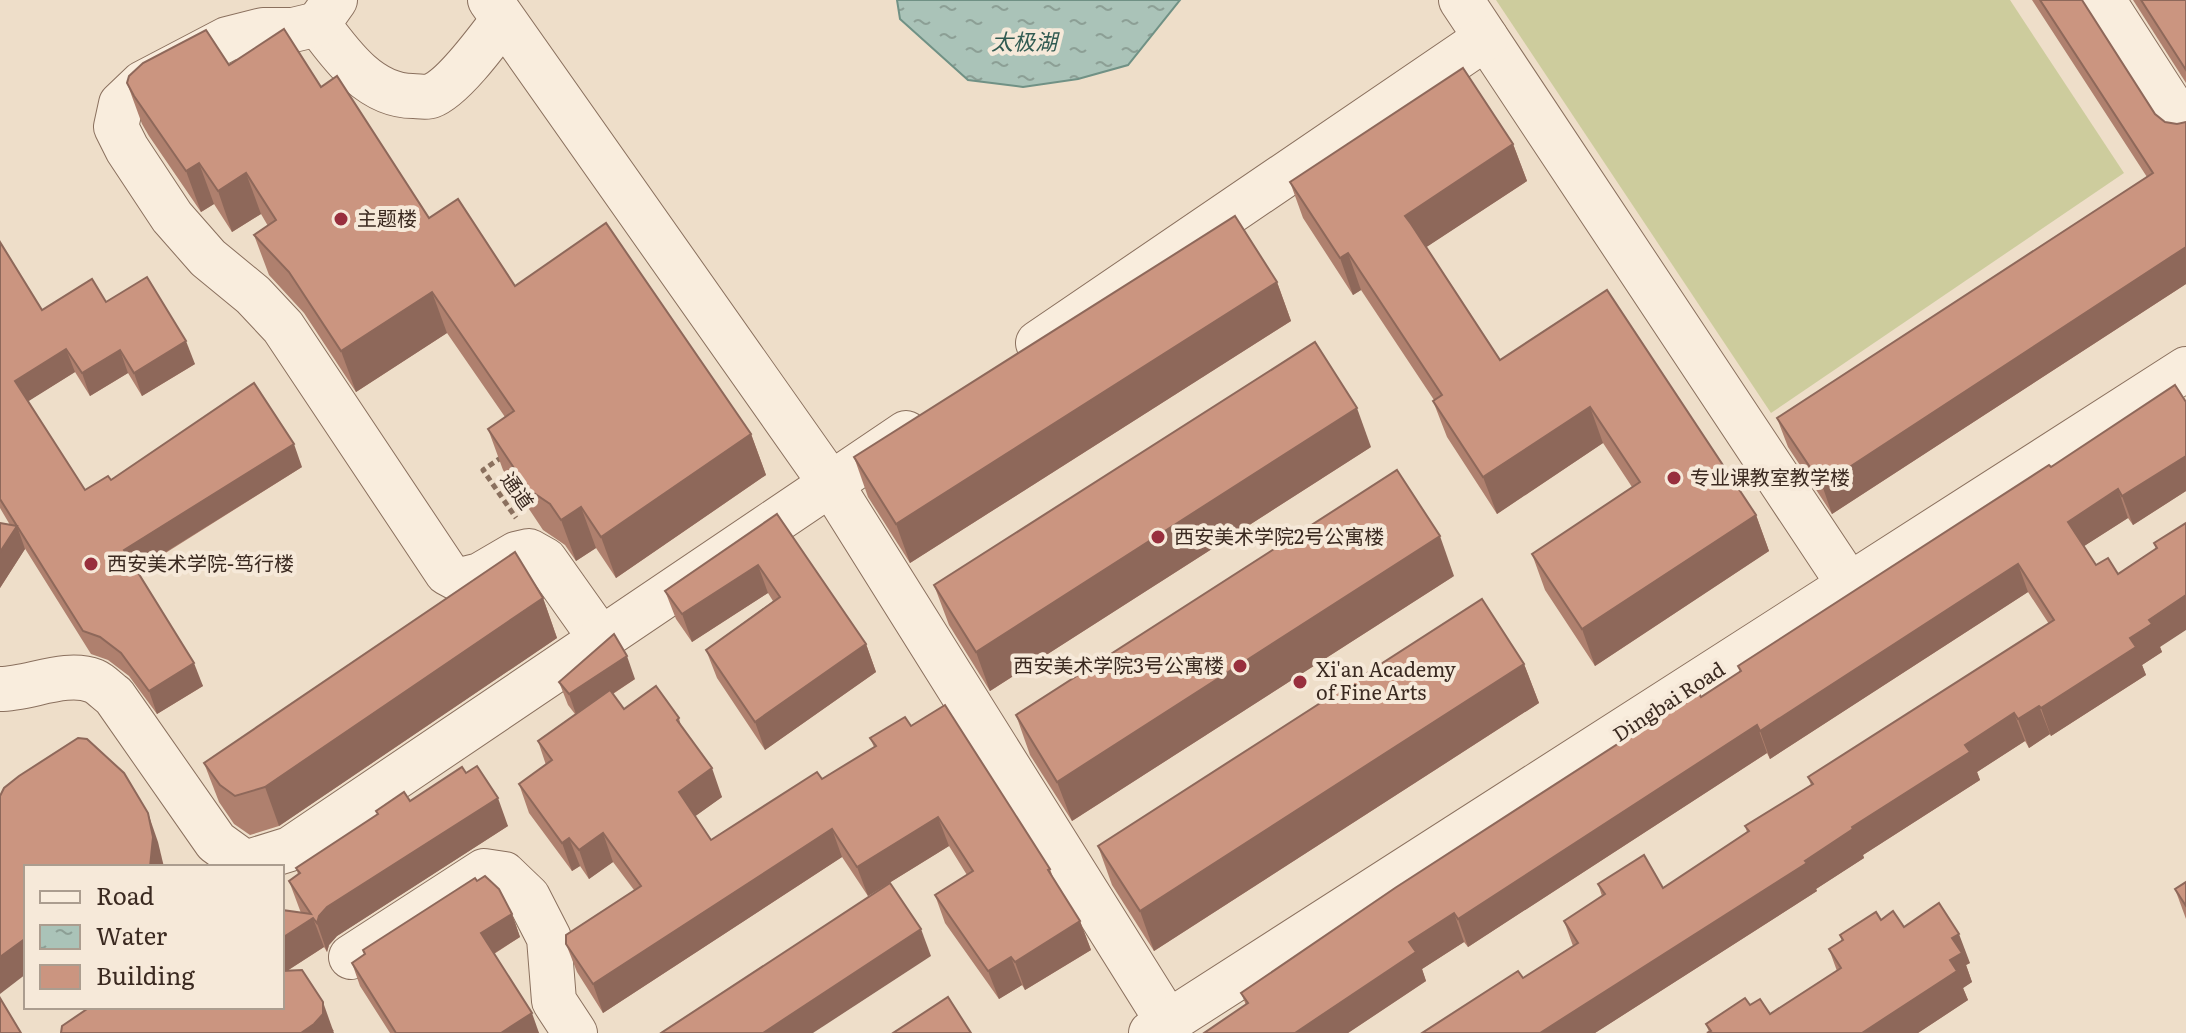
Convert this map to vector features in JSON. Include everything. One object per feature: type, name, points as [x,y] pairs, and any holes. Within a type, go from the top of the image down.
[{"type":"street","points":[[1461,0],[1850,586]]},
{"type":"street","points":[[2103,0],[2186,129]]},
{"type":"street","points":[[601,639],[545,560],[529,551],[516,554],[480,575],[460,580],[447,573],[283,327],[253,295],[208,258],[172,217],[127,149],[116,127],[121,104],[143,83],[227,39],[263,30],[293,30],[326,12],[340,54],[372,83],[403,96],[431,97],[464,70],[496,10],[831,484],[1159,1028]]},
{"type":"street","points":[[1001,368],[1486,38]]},
{"type":"street","name":"Dingbai Road","points":[[1159,1028],[2186,369]]},
{"type":"street","points":[[0,689],[18,689],[57,678],[93,681],[114,696],[216,842],[245,863],[290,849],[936,413]]},
{"type":"street","points":[[351,957],[484,871],[504,874],[528,897],[549,938],[554,1001],[575,1033]]},
{"type":"path","name":"通道","points":[[508,453],[483,470],[545,560]]},
{"type":"green space","points":[[1496,0],[2010,0],[2124,173],[1771,413]]},
{"type":"water","name":"太极湖","points":[[897,0],[1180,0],[1128,65],[1078,79],[1023,87],[968,80],[900,19]]},
{"type":"building","points":[[2040,0],[2082,0],[2155,114],[2165,122],[2186,122],[2186,247],[1822,485],[1777,418],[2153,173]]},
{"type":"building","points":[[2141,0],[2186,0],[2186,70]]},
{"type":"building","points":[[284,29],[321,87],[337,76],[429,218],[458,199],[515,286],[606,223],[751,434],[601,537],[581,507],[561,520],[550,504],[528,489],[488,429],[514,411],[432,292],[341,351],[289,272],[254,235],[276,220],[246,173],[218,191],[199,163],[186,171],[127,83],[129,76],[143,63],[206,30],[229,65]]},
{"type":"building","points":[[1463,68],[1513,144],[1405,216],[1500,360],[1607,290],[1756,515],[1582,629],[1532,554],[1640,482],[1590,407],[1483,477],[1433,401],[1442,395],[1348,253],[1340,258],[1290,182]]},
{"type":"building","points":[[1235,216],[1277,282],[896,524],[854,457]]},
{"type":"building","points":[[0,242],[42,310],[92,279],[106,302],[147,277],[186,341],[134,373],[120,350],[82,373],[66,349],[15,381],[85,490],[108,476],[111,480],[254,383],[294,444],[124,550],[194,663],[149,691],[121,653],[100,637],[83,631],[0,499]]},
{"type":"building","points":[[1315,342],[1357,408],[976,652],[934,585]]},
{"type":"building","points":[[2175,385],[2186,402],[2186,456],[2122,496],[2118,489],[2068,522],[2096,565],[2108,558],[2118,574],[2157,548],[2154,543],[2186,523],[2186,595],[2149,620],[2152,624],[2130,638],[2136,647],[2041,708],[2039,706],[2018,719],[2014,713],[1965,745],[1970,752],[1852,827],[1805,861],[1807,863],[1540,1033],[1422,1033],[1518,971],[1523,978],[1578,943],[1564,921],[1605,894],[1598,884],[1644,855],[1663,888],[1749,831],[1745,826],[1813,784],[1808,777],[2054,620],[2018,564],[1760,731],[1757,725],[1458,919],[1454,913],[1409,942],[1416,952],[1295,1033],[1204,1033],[1248,1003],[1241,993],[1395,888],[1698,692],[1701,697],[1741,671],[1738,666]]},
{"type":"building","points":[[1397,470],[1440,536],[1057,782],[1016,715]]},
{"type":"building","points":[[777,514],[866,644],[755,722],[706,650],[780,597],[758,565],[682,614],[665,591]]},
{"type":"building","points":[[0,523],[17,526],[0,552]]},
{"type":"building","points":[[515,552],[543,598],[265,787],[235,796],[220,785],[204,763]]},
{"type":"building","points":[[1482,599],[1524,664],[1140,911],[1098,846]]},
{"type":"building","points":[[614,634],[627,656],[569,694],[559,682]]},
{"type":"building","points":[[656,686],[712,768],[679,792],[711,840],[817,772],[822,779],[876,746],[870,738],[905,717],[911,726],[945,705],[1080,921],[1015,962],[1011,957],[988,971],[935,895],[973,871],[938,817],[857,867],[832,829],[593,984],[566,944],[566,935],[641,886],[603,833],[579,850],[569,838],[562,843],[519,784],[552,760],[538,741],[610,690],[624,709]]},
{"type":"building","points":[[78,738],[87,739],[124,773],[148,813],[153,837],[150,865],[24,865],[24,939],[0,957],[0,796],[4,788]]},
{"type":"building","points":[[477,766],[498,798],[327,907],[317,923],[313,918],[284,937],[284,910],[311,914],[289,881],[300,873],[296,868],[378,814],[376,811],[404,792],[410,801],[462,767],[466,773]]},
{"type":"building","points":[[485,876],[499,889],[512,914],[481,933],[532,1013],[501,1033],[396,1033],[352,963],[365,954],[363,950],[475,878],[477,881]]},
{"type":"building","points":[[2186,882],[2186,906],[2175,889]]},
{"type":"building","points":[[890,883],[921,929],[763,1033],[661,1033]]},
{"type":"building","points":[[1939,903],[1959,934],[1952,938],[1962,953],[1950,960],[1957,971],[1862,1033],[1707,1033],[1711,1031],[1706,1024],[1745,998],[1750,1005],[1760,999],[1770,1014],[1841,968],[1829,949],[1843,940],[1840,935],[1876,912],[1881,920],[1893,911],[1904,927]]},
{"type":"building","points":[[302,970],[323,1002],[323,1014],[301,1033],[61,1033],[62,1026],[87,1009],[284,1009],[284,971]]},
{"type":"building","points":[[948,997],[971,1033],[893,1033]]},
{"type":"building","points":[[0,998],[21,1033],[0,1033]]},
{"type":"place","name":"主题楼","points":[[341,219]]},
{"type":"place","name":"专业课教室教学楼","points":[[1674,478]]},
{"type":"place","name":"西安美术学院2号公寓楼","points":[[1158,537]]},
{"type":"place","name":"西安美术学院-笃行楼","points":[[91,564]]},
{"type":"place","name":"西安美术学院3号公寓楼","points":[[1240,666]]},
{"type":"place","name":"Xi'an Academy of Fine Arts","points":[[1300,682]]}]
